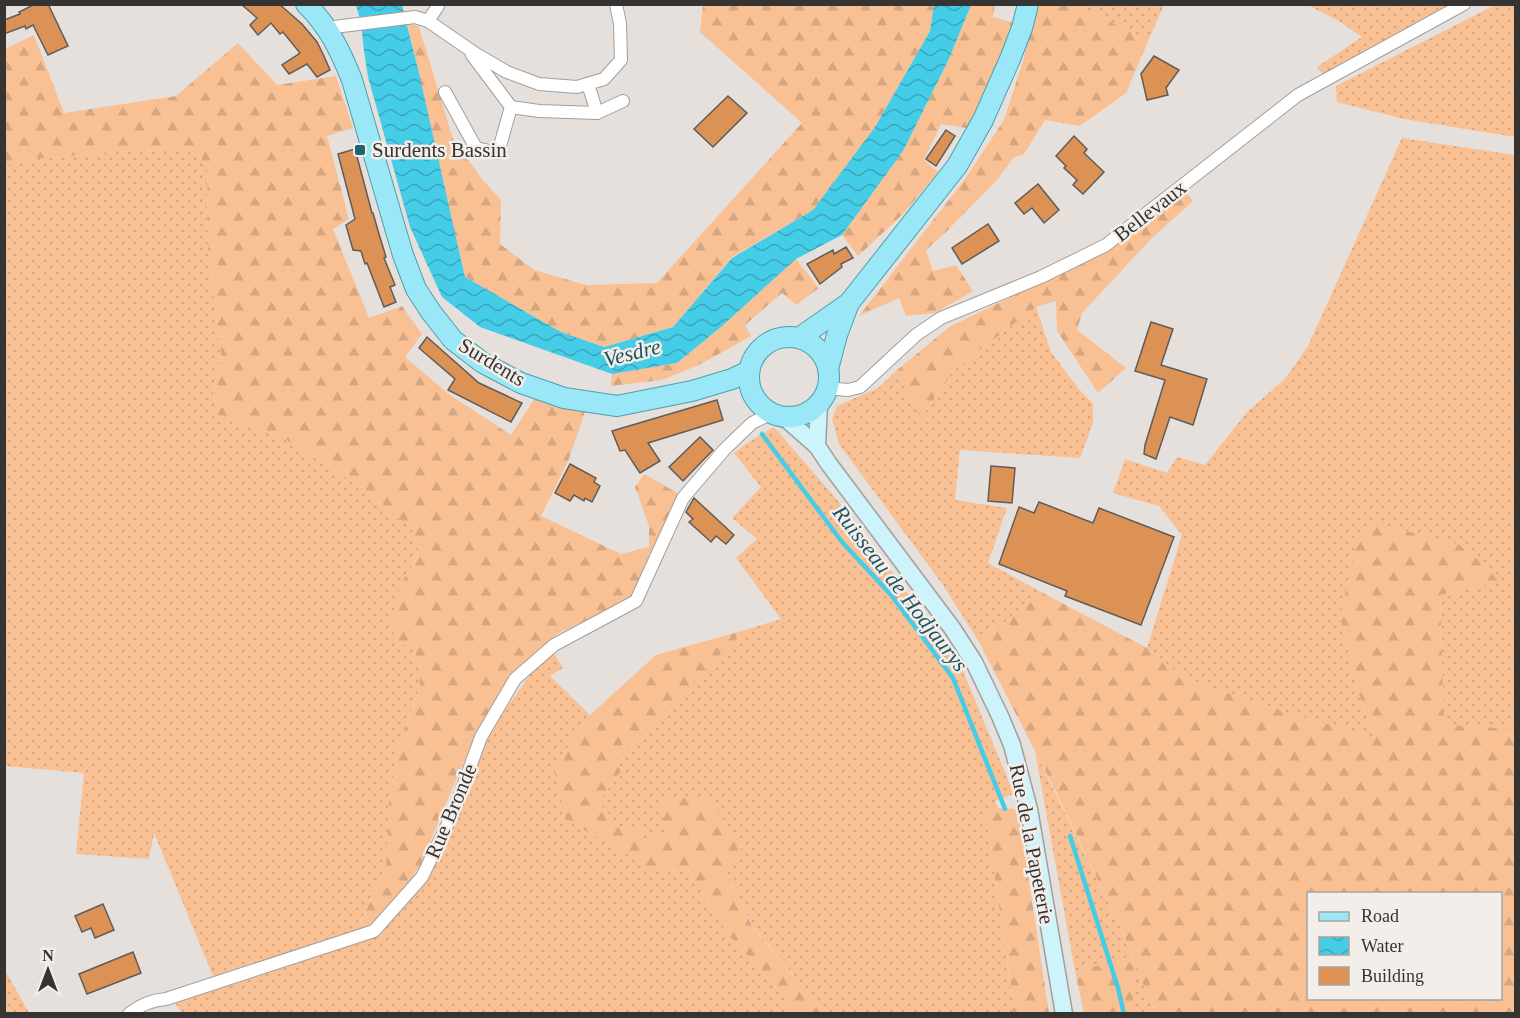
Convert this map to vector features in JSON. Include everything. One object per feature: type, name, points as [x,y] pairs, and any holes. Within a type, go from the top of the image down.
[{"type":"main road","name":"Surdents","points":[[306,4],[326,28],[341,52],[352,80],[402,255],[416,289],[453,340],[483,363],[521,383],[564,398],[617,406],[692,391],[732,379],[749,371]]},
{"type":"main road","points":[[799,338],[849,303],[957,166],[983,120],[1010,59],[1028,4]]},
{"type":"main road","points":[[817,446],[825,387],[837,335],[849,303]]},
{"type":"main road","points":[[799,338],[818,350],[825,359],[825,387],[813,410],[797,416],[778,415],[761,406],[753,396],[749,384],[752,360],[758,351],[777,339],[799,338]]},
{"type":"main road","name":"Rue de la Papeterie","points":[[778,415],[817,446],[952,628],[974,662],[1000,716],[1011,745],[1029,809],[1064,1014]]},
{"type":"street","points":[[326,28],[415,17],[428,21],[507,72],[538,84],[577,87],[604,79],[621,60],[620,24],[615,4]]},
{"type":"street","name":"Bellevaux","points":[[825,387],[848,390],[860,387],[916,335],[941,318],[1041,277],[1106,245],[1298,95],[1464,4]]},
{"type":"street","points":[[428,21],[438,6]]},
{"type":"street","points":[[466,47],[511,107],[539,111],[597,113],[623,101]]},
{"type":"street","points":[[588,84],[597,113]]},
{"type":"street","points":[[445,92],[476,148],[498,153],[511,107]]},
{"type":"street","name":"Rue Bronde","points":[[129,1014],[138,1006],[166,999],[374,931],[422,877],[454,811],[481,736],[515,680],[554,645],[636,601],[683,498],[724,450],[752,423],[778,415]]},
{"type":"green space","points":[[703,5],[934,5],[930,31],[875,127],[813,210],[732,257],[673,327],[604,347],[561,332],[465,277],[407,22],[419,27],[453,139],[482,179],[501,200],[500,244],[534,270],[586,285],[657,283],[802,123],[700,32]]},
{"type":"green space","points":[[971,5],[995,5],[993,17],[1015,23],[978,130],[941,124],[924,160],[938,172],[904,213],[858,256],[842,235],[903,151],[948,61]]},
{"type":"green space","points":[[1036,5],[1078,5],[1148,41],[1126,93],[1080,126],[1045,120],[1024,154],[1014,157],[997,180],[926,250],[933,271],[956,265],[973,291],[935,313],[906,316],[899,298],[859,316],[965,179],[1004,120],[1023,61]]},
{"type":"green space","points":[[1078,5],[1164,5],[1148,41]]},
{"type":"green space","points":[[1308,5],[1448,5],[1323,75],[1317,67],[1362,37],[1339,21]]},
{"type":"green space","points":[[1495,5],[1515,5],[1515,137],[1404,119],[1337,102],[1336,86]]},
{"type":"green space","points":[[34,35],[64,113],[176,96],[238,43],[277,85],[336,76],[353,128],[327,136],[349,219],[333,229],[369,318],[402,306],[422,334],[405,357],[450,395],[511,435],[535,398],[585,412],[568,461],[541,516],[621,554],[649,547],[649,526],[635,487],[644,474],[681,495],[635,597],[557,634],[507,684],[470,748],[421,864],[397,899],[365,929],[360,924],[386,867],[389,799],[399,744],[419,689],[421,668],[414,650],[394,639],[392,616],[401,583],[419,556],[413,530],[363,488],[282,437],[218,415],[213,394],[221,354],[208,251],[207,166],[194,149],[179,147],[19,160],[5,167],[5,49]]},
{"type":"green space","points":[[1402,138],[1515,155],[1515,730],[1444,726],[1440,595],[1499,582],[1340,616],[1356,686],[1374,737],[1292,714],[1185,679],[1147,648],[1182,535],[1159,506],[1113,493],[1125,459],[1167,473],[1177,457],[1205,465],[1248,411],[1285,379],[1308,346]]},
{"type":"green space","points":[[179,147],[194,149],[207,166],[208,251],[221,354],[213,394],[218,415],[282,437],[363,488],[413,530],[419,555],[401,583],[414,650],[421,668],[419,689],[399,744],[389,799],[386,867],[360,923],[365,929],[215,981],[154,833],[149,859],[76,854],[84,773],[5,766],[5,167],[18,160]]},
{"type":"green space","points":[[1186,192],[1193,201],[1152,238],[1082,313],[1077,330],[1126,368],[1098,393],[1057,331],[1056,301],[1036,307],[954,370],[921,418],[896,371],[949,327],[1106,251]]},
{"type":"green space","points":[[796,259],[819,288],[796,305],[782,293],[745,325],[751,336],[701,364],[662,380],[611,386],[612,374],[677,363],[721,327]]},
{"type":"green space","points":[[1036,307],[1051,352],[1093,404],[1093,423],[1080,458],[960,450],[955,500],[1007,508],[988,563],[1043,593],[979,642],[943,585],[839,444],[832,419],[837,406],[878,388],[896,371],[921,418],[954,370]]},
{"type":"green space","points":[[774,427],[851,516],[960,664],[1014,794],[995,801],[998,808],[986,818],[1013,1002],[1012,1013],[826,1013],[753,927],[727,873],[666,833],[646,841],[623,830],[598,802],[621,771],[615,759],[745,630],[781,619],[736,558],[757,539],[732,518],[761,487],[734,453]]},
{"type":"green space","points":[[1374,523],[1458,544],[1500,582],[1440,595],[1444,725],[1515,729],[1515,1013],[1155,1013],[1133,959],[1133,1013],[1084,1013],[1075,971],[1133,957],[1054,788],[979,642],[1043,593],[1147,648],[1185,679],[1292,714],[1374,737],[1356,686],[1340,616],[1357,542]]},
{"type":"green space","points":[[745,630],[616,759],[621,771],[598,802],[623,830],[637,826],[646,841],[666,833],[661,800],[703,796],[744,844],[727,873],[753,928],[826,1013],[791,1013],[785,997],[727,933],[687,868],[656,871],[565,819],[554,768],[590,715],[656,655]]},
{"type":"green space","points":[[553,652],[563,668],[550,676],[590,715],[554,768],[656,871],[687,868],[727,933],[785,997],[791,1013],[183,1014],[175,1003],[380,936],[441,855],[484,739],[533,671]]},
{"type":"green space","points":[[1035,751],[1124,935],[1133,957],[1075,971]]},
{"type":"green space","points":[[998,808],[1018,809],[1049,1013],[1012,1013],[1013,1001],[986,818]]},
{"type":"green space","points":[[1133,958],[1155,1013],[1133,1013]]},
{"type":"green space","points":[[5,970],[29,1013],[5,1013]]},
{"type":"water","name":"Vesdre","points":[[356,5],[402,5],[465,277],[561,332],[604,347],[673,327],[732,258],[813,210],[875,127],[930,31],[934,5],[971,5],[948,61],[903,151],[842,235],[796,259],[721,327],[677,363],[612,374],[480,327],[442,297],[410,227],[368,77],[361,23]]},
{"type":"building","points":[[35,4],[48,4],[68,46],[48,55],[33,25],[4,34],[4,20],[20,14],[19,12]]},
{"type":"building","points":[[241,4],[279,4],[302,24],[317,42],[330,70],[317,77],[307,64],[289,74],[282,65],[300,53],[283,32],[280,34],[271,23],[258,35],[250,25],[257,18]]},
{"type":"building","points":[[1154,56],[1179,70],[1166,88],[1168,95],[1147,100],[1141,74]]},
{"type":"building","points":[[728,96],[747,113],[713,147],[694,129]]},
{"type":"building","points":[[946,130],[955,136],[936,166],[926,159]]},
{"type":"building","points":[[1074,136],[1087,149],[1084,153],[1104,172],[1083,194],[1073,185],[1077,180],[1064,168],[1066,166],[1056,156]]},
{"type":"building","points":[[355,149],[386,257],[384,258],[395,285],[390,287],[396,302],[384,307],[361,251],[353,250],[346,225],[355,219],[338,154]]},
{"type":"building","points":[[1038,184],[1059,210],[1044,223],[1032,208],[1024,214],[1015,203]]},
{"type":"building","points":[[988,224],[999,241],[962,264],[952,248]]},
{"type":"building","points":[[846,247],[853,258],[841,264],[842,267],[820,284],[807,264],[833,250],[834,254]]},
{"type":"building","points":[[1151,322],[1173,329],[1161,365],[1207,379],[1193,425],[1170,417],[1156,459],[1144,454],[1145,445],[1165,380],[1135,371]]},
{"type":"building","points":[[427,337],[479,383],[522,403],[511,422],[448,390],[455,379],[419,348]]},
{"type":"building","points":[[717,400],[723,420],[648,443],[660,461],[640,473],[625,450],[620,451],[612,431]]},
{"type":"building","points":[[700,437],[713,450],[683,481],[669,467]]},
{"type":"building","points":[[570,464],[596,478],[594,482],[600,486],[592,502],[585,498],[584,501],[574,495],[570,501],[555,493]]},
{"type":"building","points":[[991,466],[1015,468],[1012,503],[988,501]]},
{"type":"building","points":[[694,498],[734,535],[726,544],[716,536],[711,542],[689,522],[693,519],[686,512]]},
{"type":"building","points":[[1039,502],[1093,523],[1099,508],[1174,537],[1141,625],[1065,596],[1067,591],[999,564],[1019,507],[1034,513]]},
{"type":"building","points":[[103,904],[114,930],[95,938],[91,928],[82,932],[75,916]]},
{"type":"building","points":[[133,952],[141,973],[87,994],[79,974]]},
{"type":"waterway","name":"Ruisseau de Hodjaurys","points":[[762,434],[842,542],[892,596],[953,678],[1005,809]]},
{"type":"waterway","name":"Ruisseau de Hodjaurys","points":[[1070,836],[1118,988],[1124,1014]]},
{"type":"place","name":"Surdents Bassin","points":[[360,150]]}]
